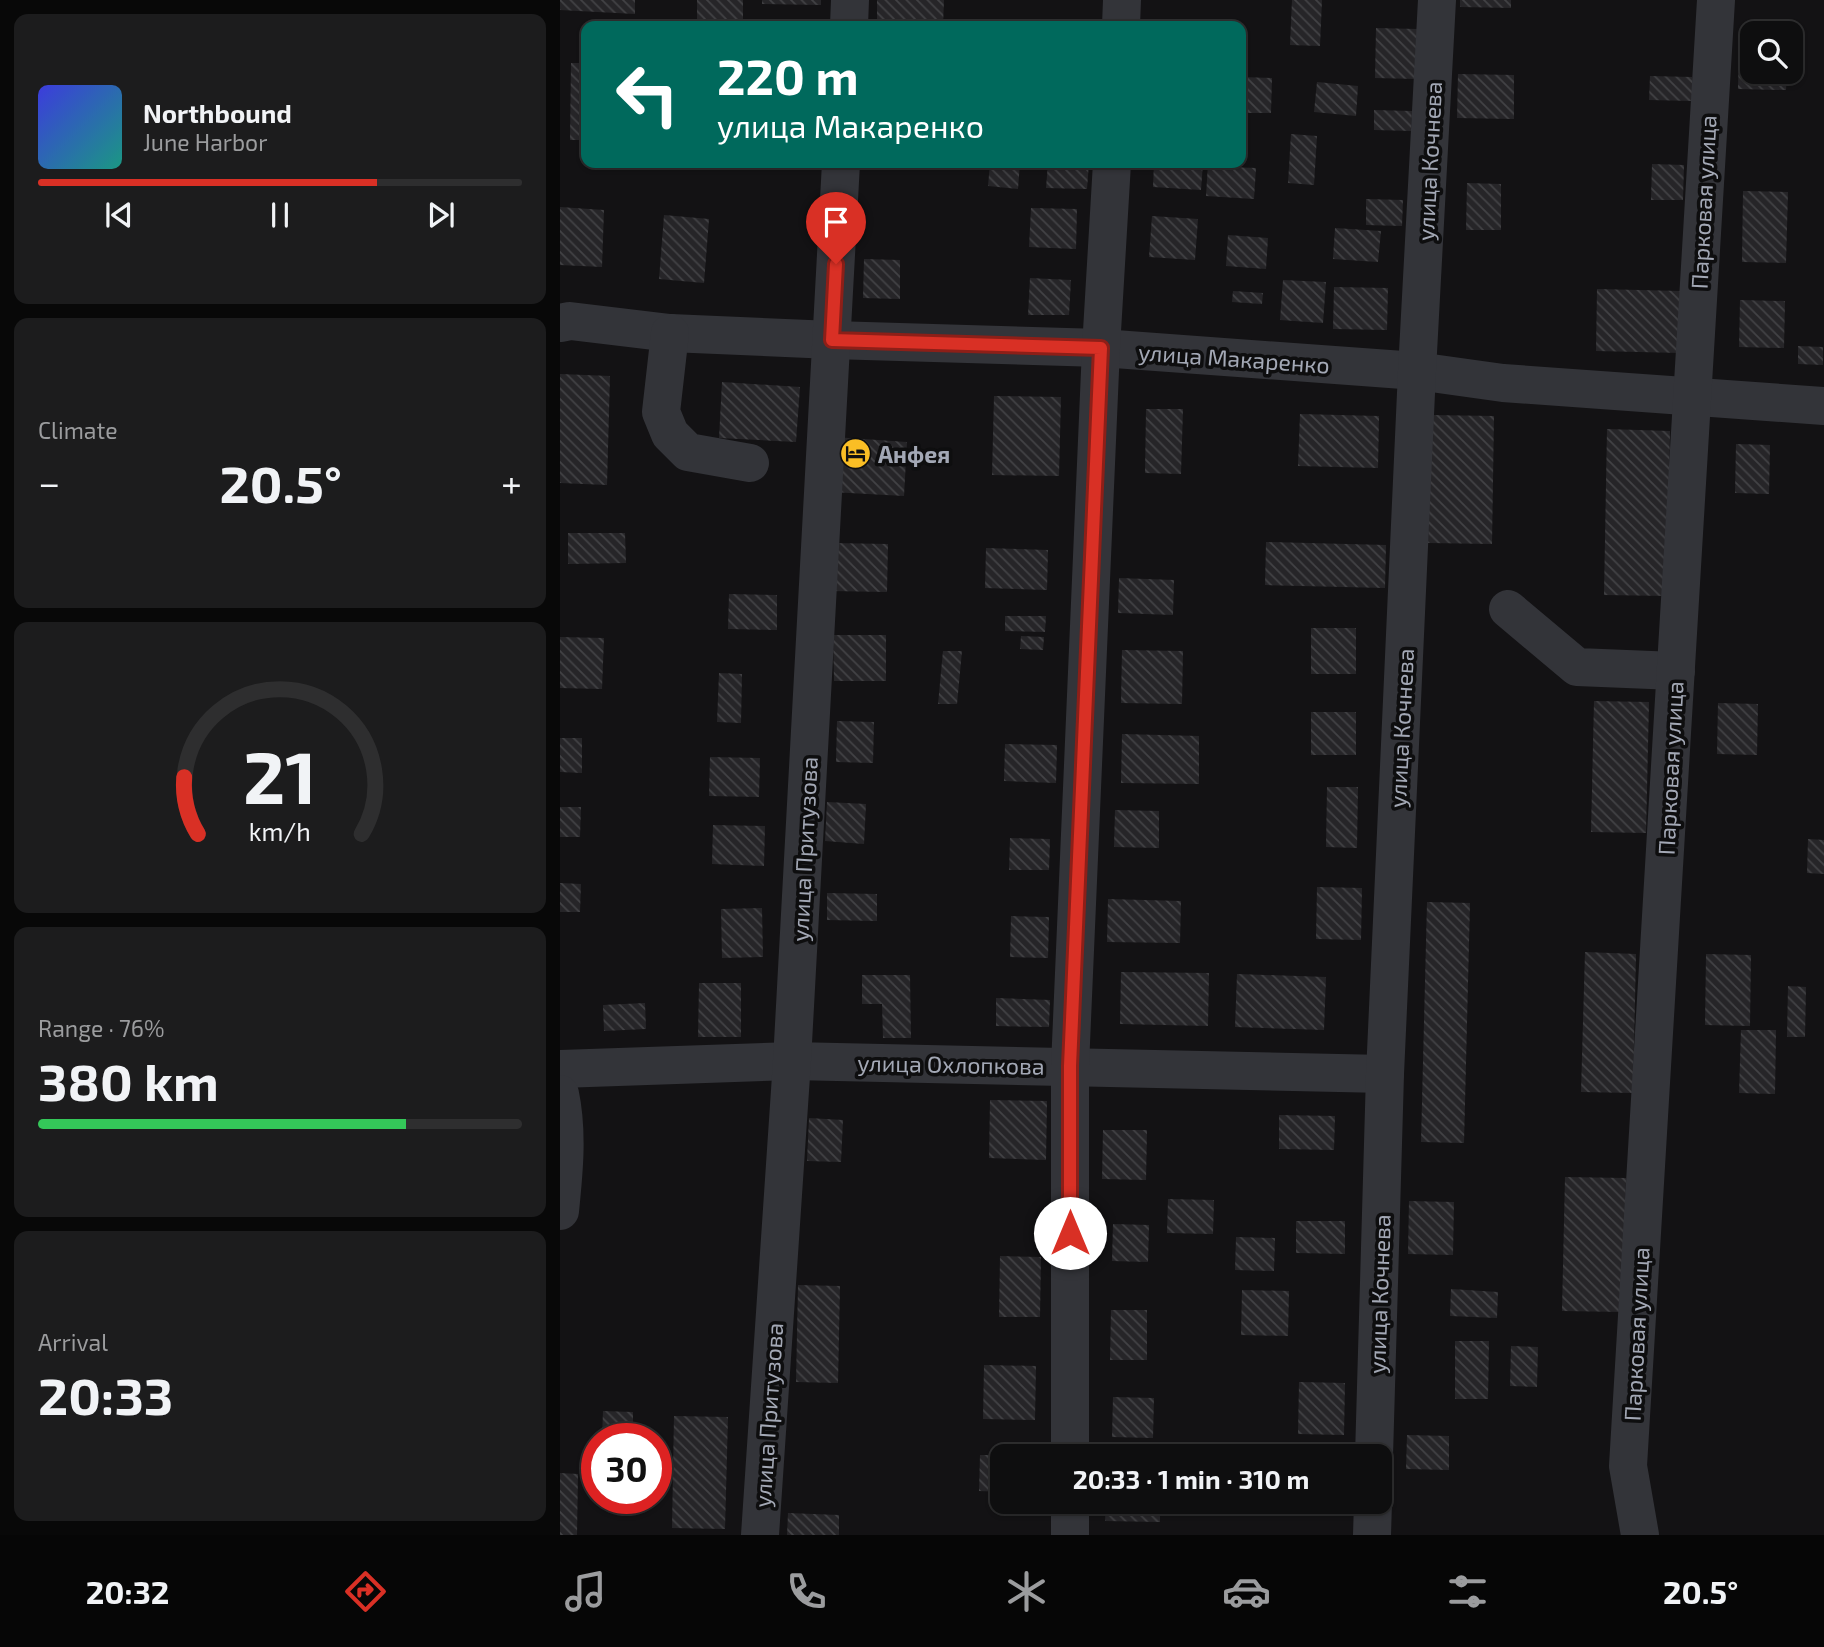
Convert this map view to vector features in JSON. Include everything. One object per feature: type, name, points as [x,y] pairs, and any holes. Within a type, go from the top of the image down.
[{"type":"street","points":[[849,21],[850,0]]},
{"type":"street","points":[[1121,21],[1122,0]]},
{"type":"street","name":"улица Кочнева","points":[[1374,1444],[1385,1073],[1437,0]]},
{"type":"street","name":"Парковая улица","points":[[1640,1535],[1628,1466],[1716,0]]},
{"type":"street","name":"улица Притузова","points":[[760,1535],[792,1061],[841,168]]},
{"type":"street","points":[[1070,1444],[1070,1066],[1101,348],[1112,168]]},
{"type":"street","name":"улица Макаренко","points":[[560,323],[570,321],[670,332],[832,340],[1101,348],[1417,372],[1503,383],[1824,405]]},
{"type":"street","points":[[670,332],[661,412],[670,434],[688,452],[750,463]]},
{"type":"street","points":[[1508,609],[1577,667],[1676,671]]},
{"type":"street","name":"улица Охлопкова","points":[[560,1069],[792,1061],[1385,1073]]},
{"type":"street","points":[[560,1094],[565,1165],[560,1211]]},
{"type":"street","points":[[1070,1514],[1070,1535]]},
{"type":"street","points":[[1372,1535],[1373,1514]]},
{"type":"building","points":[[560,0],[635,0],[635,14],[560,10]]},
{"type":"building","points":[[697,0],[743,0],[743,21],[697,21]]},
{"type":"building","points":[[762,0],[821,0],[821,5],[762,4]]},
{"type":"building","points":[[877,0],[944,0],[943,21],[877,21]]},
{"type":"building","points":[[1292,0],[1322,0],[1320,46],[1290,45]]},
{"type":"building","points":[[1460,0],[1511,0],[1511,8],[1460,7]]},
{"type":"building","points":[[1376,28],[1417,29],[1416,79],[1375,78]]},
{"type":"building","points":[[1739,42],[1740,84],[1786,84],[1786,90],[1738,89]]},
{"type":"building","points":[[571,63],[581,63],[581,140],[570,140]]},
{"type":"building","points":[[1458,74],[1514,75],[1514,119],[1457,118]]},
{"type":"building","points":[[1650,76],[1692,77],[1692,101],[1649,100]]},
{"type":"building","points":[[1246,77],[1272,78],[1271,113],[1246,113]]},
{"type":"building","points":[[1317,82],[1358,86],[1356,116],[1314,112]]},
{"type":"building","points":[[1374,110],[1412,111],[1411,131],[1374,130]]},
{"type":"building","points":[[1291,134],[1317,136],[1314,185],[1288,183]]},
{"type":"building","points":[[1652,164],[1684,165],[1683,200],[1651,200]]},
{"type":"building","points":[[990,168],[1020,168],[1018,189],[988,186]]},
{"type":"building","points":[[1048,168],[1089,168],[1087,189],[1046,188]]},
{"type":"building","points":[[1154,168],[1203,168],[1201,190],[1153,187]]},
{"type":"building","points":[[1208,168],[1256,168],[1254,199],[1206,196]]},
{"type":"building","points":[[1467,183],[1501,184],[1501,230],[1466,230]]},
{"type":"building","points":[[1743,191],[1788,192],[1786,263],[1742,262]]},
{"type":"building","points":[[1366,199],[1403,200],[1402,226],[1366,225]]},
{"type":"building","points":[[560,207],[604,210],[602,267],[560,265]]},
{"type":"building","points":[[1031,208],[1077,209],[1076,249],[1029,247]]},
{"type":"building","points":[[664,215],[709,219],[704,283],[659,279]]},
{"type":"building","points":[[1152,216],[1198,219],[1195,260],[1149,257]]},
{"type":"building","points":[[1335,228],[1381,231],[1378,262],[1333,259]]},
{"type":"building","points":[[1228,235],[1268,238],[1266,269],[1226,266]]},
{"type":"building","points":[[864,259],[900,260],[900,299],[863,298]]},
{"type":"building","points":[[1030,278],[1071,280],[1069,315],[1028,315]]},
{"type":"building","points":[[1283,280],[1326,282],[1323,323],[1280,320]]},
{"type":"building","points":[[1334,287],[1388,288],[1387,330],[1333,329]]},
{"type":"building","points":[[1597,289],[1682,291],[1681,353],[1596,351]]},
{"type":"building","points":[[1233,291],[1263,293],[1262,304],[1232,302]]},
{"type":"building","points":[[1740,300],[1785,301],[1784,348],[1739,347]]},
{"type":"building","points":[[1798,346],[1823,347],[1823,365],[1798,364]]},
{"type":"building","points":[[560,374],[610,376],[607,485],[560,483]]},
{"type":"building","points":[[722,382],[800,387],[796,442],[719,438]]},
{"type":"building","points":[[994,396],[1061,397],[1059,476],[992,475]]},
{"type":"building","points":[[1146,409],[1183,409],[1181,474],[1145,473]]},
{"type":"building","points":[[1300,414],[1379,416],[1378,468],[1298,466]]},
{"type":"building","points":[[1431,415],[1494,416],[1492,544],[1428,543]]},
{"type":"building","points":[[1607,429],[1670,431],[1667,596],[1604,595]]},
{"type":"building","points":[[834,437],[907,442],[904,496],[831,492]]},
{"type":"building","points":[[1736,444],[1770,445],[1769,494],[1735,493]]},
{"type":"building","points":[[568,533],[625,533],[626,563],[568,564]]},
{"type":"building","points":[[1266,542],[1386,545],[1385,588],[1265,585]]},
{"type":"building","points":[[832,543],[888,544],[887,592],[830,591]]},
{"type":"building","points":[[986,548],[1048,550],[1047,590],[985,588]]},
{"type":"building","points":[[1119,578],[1174,580],[1173,615],[1118,613]]},
{"type":"building","points":[[729,594],[777,595],[777,630],[728,629]]},
{"type":"building","points":[[1005,616],[1046,616],[1045,632],[1005,631]]},
{"type":"building","points":[[1311,628],[1356,628],[1356,674],[1311,674]]},
{"type":"building","points":[[833,635],[886,635],[886,681],[834,681]]},
{"type":"building","points":[[1021,636],[1044,637],[1043,650],[1020,649]]},
{"type":"building","points":[[560,637],[604,638],[602,689],[560,688]]},
{"type":"building","points":[[1122,650],[1183,651],[1182,704],[1121,703]]},
{"type":"building","points":[[943,651],[962,651],[957,704],[938,704]]},
{"type":"building","points":[[719,673],[742,674],[741,723],[717,722]]},
{"type":"building","points":[[1594,701],[1649,702],[1646,833],[1591,832]]},
{"type":"building","points":[[1718,703],[1758,704],[1757,755],[1717,754]]},
{"type":"building","points":[[1311,712],[1356,712],[1356,755],[1311,755]]},
{"type":"building","points":[[837,721],[874,722],[873,763],[836,762]]},
{"type":"building","points":[[1122,734],[1199,736],[1199,784],[1121,783]]},
{"type":"building","points":[[560,738],[582,738],[582,773],[560,772]]},
{"type":"building","points":[[1005,744],[1057,745],[1056,783],[1004,781]]},
{"type":"building","points":[[710,757],[760,758],[759,797],[709,796]]},
{"type":"building","points":[[1327,787],[1358,787],[1357,848],[1326,847]]},
{"type":"building","points":[[827,802],[866,804],[864,844],[825,841]]},
{"type":"building","points":[[560,807],[581,807],[580,837],[560,837]]},
{"type":"building","points":[[1115,810],[1159,811],[1159,848],[1114,847]]},
{"type":"building","points":[[713,825],[765,826],[764,866],[712,864]]},
{"type":"building","points":[[1010,838],[1050,839],[1049,870],[1009,870]]},
{"type":"building","points":[[1808,839],[1824,840],[1824,874],[1807,873]]},
{"type":"building","points":[[560,883],[581,884],[580,912],[560,912]]},
{"type":"building","points":[[1317,887],[1362,888],[1361,940],[1316,939]]},
{"type":"building","points":[[827,893],[877,894],[877,921],[827,920]]},
{"type":"building","points":[[1108,899],[1181,901],[1180,943],[1107,942]]},
{"type":"building","points":[[1427,902],[1470,903],[1464,1143],[1421,1142]]},
{"type":"building","points":[[762,908],[763,957],[722,958],[721,909]]},
{"type":"building","points":[[1011,916],[1049,917],[1048,958],[1010,957]]},
{"type":"building","points":[[1585,952],[1636,954],[1633,1093],[1581,1092]]},
{"type":"building","points":[[1706,954],[1751,955],[1750,1026],[1705,1025]]},
{"type":"building","points":[[1121,972],[1209,973],[1208,1026],[1120,1024]]},
{"type":"building","points":[[1237,974],[1326,977],[1324,1030],[1235,1027]]},
{"type":"building","points":[[862,975],[910,975],[911,1038],[883,1038],[882,1004],[862,1004]]},
{"type":"building","points":[[699,983],[741,983],[741,1037],[698,1037]]},
{"type":"building","points":[[1788,986],[1806,987],[1805,1037],[1787,1037]]},
{"type":"building","points":[[996,998],[1050,1000],[1049,1027],[996,1026]]},
{"type":"building","points":[[645,1003],[646,1029],[604,1031],[603,1005]]},
{"type":"building","points":[[1741,1030],[1776,1030],[1775,1094],[1739,1093]]},
{"type":"building","points":[[990,1100],[1047,1101],[1046,1160],[989,1158]]},
{"type":"building","points":[[1279,1115],[1335,1116],[1334,1150],[1279,1149]]},
{"type":"building","points":[[809,1118],[843,1120],[841,1162],[807,1161]]},
{"type":"building","points":[[1103,1130],[1147,1130],[1146,1180],[1102,1179]]},
{"type":"building","points":[[1565,1177],[1626,1178],[1623,1312],[1562,1311]]},
{"type":"building","points":[[1168,1199],[1214,1200],[1213,1234],[1167,1233]]},
{"type":"building","points":[[1409,1201],[1454,1202],[1453,1255],[1408,1254]]},
{"type":"building","points":[[1296,1221],[1345,1221],[1345,1254],[1296,1253]]},
{"type":"building","points":[[1113,1224],[1149,1225],[1148,1262],[1112,1261]]},
{"type":"building","points":[[1236,1237],[1275,1238],[1274,1271],[1235,1270]]},
{"type":"building","points":[[1000,1256],[1041,1257],[1040,1317],[999,1317]]},
{"type":"building","points":[[798,1285],[840,1286],[838,1383],[796,1382]]},
{"type":"building","points":[[1451,1289],[1498,1292],[1497,1318],[1450,1316]]},
{"type":"building","points":[[1242,1290],[1289,1291],[1288,1336],[1241,1335]]},
{"type":"building","points":[[1111,1310],[1147,1310],[1147,1360],[1110,1360]]},
{"type":"building","points":[[1455,1341],[1489,1341],[1488,1399],[1455,1399]]},
{"type":"building","points":[[1511,1346],[1538,1347],[1537,1387],[1510,1386]]},
{"type":"building","points":[[984,1365],[1036,1366],[1035,1420],[983,1419]]},
{"type":"building","points":[[1299,1382],[1345,1383],[1344,1435],[1298,1434]]},
{"type":"building","points":[[1113,1397],[1154,1398],[1153,1438],[1112,1437]]},
{"type":"building","points":[[603,1411],[633,1412],[633,1423],[603,1423]]},
{"type":"building","points":[[674,1416],[728,1417],[725,1529],[672,1528]]},
{"type":"building","points":[[1407,1435],[1449,1436],[1449,1470],[1406,1469]]},
{"type":"building","points":[[980,1455],[990,1455],[990,1491],[979,1491]]},
{"type":"building","points":[[560,1473],[578,1474],[577,1535],[560,1535]]},
{"type":"building","points":[[788,1513],[839,1515],[839,1535],[787,1535]]},
{"type":"building","points":[[1105,1514],[1160,1514],[1160,1522],[1105,1521]]},
{"type":"place","name":"Анфея","points":[[855,454]]},
{"type":"route","points":[[836,264],[832,340],[1101,348],[1070,1066],[1070,1233]]}]
